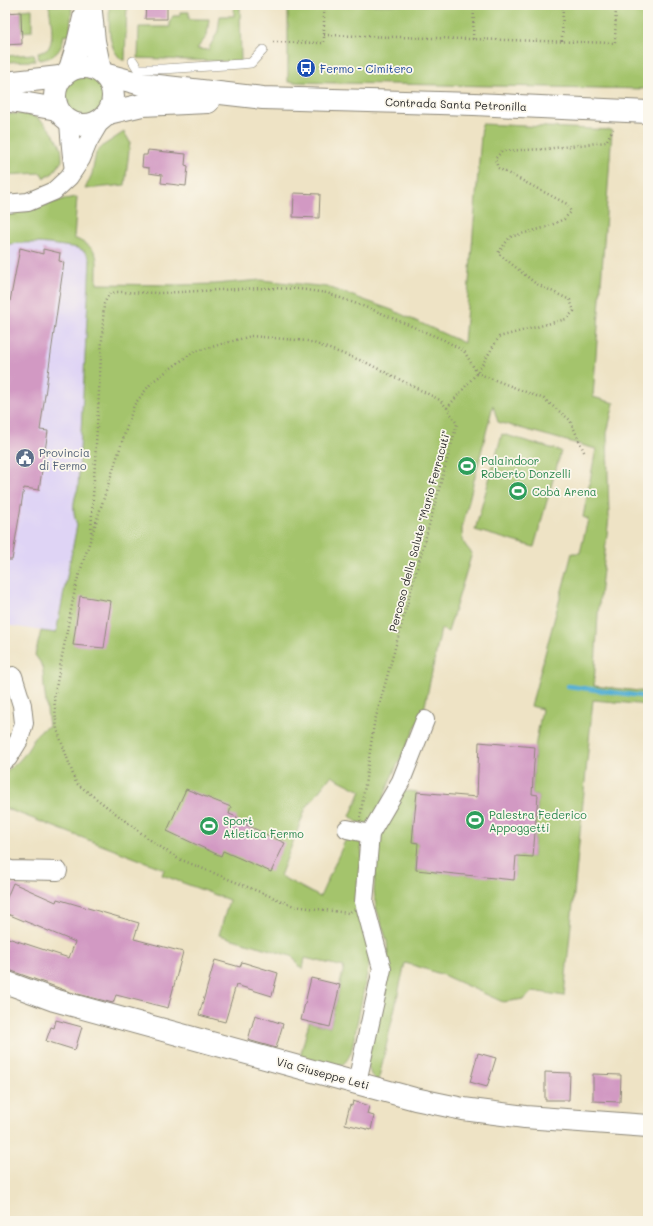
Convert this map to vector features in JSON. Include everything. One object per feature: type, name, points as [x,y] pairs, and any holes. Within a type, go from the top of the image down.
[{"type":"main road","points":[[63,115],[54,99],[54,90],[65,73],[78,47],[87,5]]},
{"type":"main road","points":[[5,100],[63,115],[78,125],[90,124],[104,116],[113,102],[113,91],[110,82],[102,72],[94,41],[91,5]]},
{"type":"main road","points":[[5,83],[65,73],[84,66],[90,66],[102,72]]},
{"type":"main road","name":"Contrada Santa Petronilla","points":[[102,72],[141,84],[263,98],[467,104],[648,112]]},
{"type":"main road","name":"Contrada Santa Petronilla","points":[[104,116],[142,105],[263,98]]},
{"type":"main road","name":"Via Giuseppe Leti","points":[[5,982],[54,1000],[415,1099],[463,1109],[525,1117],[648,1126]]},
{"type":"street","points":[[63,115],[71,144],[74,169]]},
{"type":"street","points":[[5,204],[28,202],[54,191],[69,177],[81,159],[88,142],[104,116]]},
{"type":"street","points":[[5,760],[8,758],[19,740],[24,723],[22,705],[13,676]]},
{"type":"street","points":[[357,1082],[382,969],[364,902],[359,832],[401,780],[425,720]]},
{"type":"street","points":[[5,868],[11,870],[58,871]]},
{"type":"lane","points":[[133,61],[138,69],[163,69],[241,64],[251,63],[263,50]]},
{"type":"path","points":[[273,42],[324,43],[324,5]]},
{"type":"path","points":[[473,39],[474,5]]},
{"type":"path","points":[[562,41],[563,5]]},
{"type":"path","points":[[324,36],[615,43],[616,5]]},
{"type":"path","points":[[447,408],[477,373],[499,337],[566,319],[574,311],[570,300],[534,283],[498,253],[510,237],[547,227],[564,219],[571,212],[567,204],[498,168],[495,159],[502,151],[545,149],[606,142],[623,111]]},
{"type":"path","points":[[5,150],[8,155],[9,171],[5,178]]},
{"type":"path","points":[[91,536],[104,304],[109,294],[117,292],[161,293],[266,288],[299,289],[327,293],[427,332],[464,350],[477,373],[544,399],[570,420],[585,454]]},
{"type":"path","name":"Percoso della Salute \"Mario Ferracuti\"","points":[[251,336],[308,341],[365,362],[440,400],[447,408],[457,424],[374,724],[360,819],[359,832],[363,845],[359,907],[348,913],[294,906],[177,858],[149,839],[76,783],[57,729],[54,698],[76,584],[91,536],[134,405],[152,382],[194,352],[251,336]]},
{"type":"shaded area","points":[[77,197],[74,238],[82,250],[88,255],[90,260],[78,488],[74,517],[77,524],[56,633],[5,625],[5,212],[27,211],[64,199]]},
{"type":"green space","points":[[49,5],[72,5],[70,32],[69,36],[64,35],[62,45],[57,53],[49,58],[39,60],[38,53],[49,47],[52,38]]},
{"type":"green space","points":[[109,5],[127,5],[125,60],[122,60],[113,48],[109,27]]},
{"type":"green space","points":[[234,5],[240,5],[241,62],[138,58],[139,27],[170,27],[170,21],[173,16],[180,16],[180,12],[189,12],[189,19],[209,19],[207,36],[197,49],[208,50],[218,31],[220,16],[234,16]]},
{"type":"green space","points":[[288,5],[648,5],[648,89],[288,82]]},
{"type":"green space","points":[[32,9],[32,31],[22,32],[21,10]]},
{"type":"green space","points":[[34,54],[35,61],[5,62],[5,56]]},
{"type":"green space","points":[[83,72],[92,74],[100,79],[105,87],[107,96],[105,105],[100,113],[92,118],[83,120],[74,118],[66,113],[61,105],[59,96],[61,87],[66,79],[74,74]]},
{"type":"green space","points":[[5,114],[23,114],[33,116],[42,121],[50,130],[61,148],[62,154],[62,161],[53,173],[44,178],[41,173],[5,175]]},
{"type":"green space","points":[[482,124],[612,130],[593,397],[614,403],[607,433],[609,517],[598,614],[594,686],[648,692],[648,705],[593,700],[564,996],[533,991],[524,999],[503,1002],[443,975],[405,963],[378,1082],[371,1075],[367,1063],[388,956],[387,941],[376,907],[374,891],[377,844],[380,832],[403,792],[417,792],[412,842],[418,843],[416,870],[514,879],[516,856],[533,857],[538,795],[532,794],[535,747],[542,709],[531,706],[572,553],[580,553],[588,519],[583,517],[596,449],[498,422],[493,405],[462,528],[464,542],[472,553],[448,632],[441,629],[424,710],[391,778],[381,806],[371,822],[365,824],[357,822],[350,816],[361,791],[331,776],[306,808],[280,876],[320,897],[345,841],[347,839],[353,839],[361,844],[373,945],[351,1053],[344,1063],[337,1066],[320,1065],[299,1061],[309,1022],[330,1027],[344,967],[305,958],[303,969],[299,967],[296,960],[291,956],[219,935],[229,900],[162,875],[164,869],[5,808],[5,772],[22,758],[36,735],[49,726],[43,670],[35,655],[41,631],[56,633],[77,525],[74,515],[74,506],[78,488],[90,260],[85,252],[73,247],[34,243],[5,245],[5,212],[27,211],[64,199],[77,197],[74,238],[90,247],[96,255],[97,284],[178,285],[215,284],[261,280],[328,287],[392,310],[464,343]]},
{"type":"green space","points":[[124,132],[130,142],[125,185],[85,189],[92,174],[96,153],[104,145]]},
{"type":"green space","name":"Cobà Arena","points":[[502,434],[561,451],[534,547],[475,530]]},
{"type":"building","points":[[146,5],[167,5],[167,19],[145,19]]},
{"type":"building","points":[[21,12],[22,44],[5,45],[5,13]]},
{"type":"building","points":[[148,150],[186,154],[185,165],[188,166],[186,186],[161,183],[162,175],[149,173],[149,168],[142,167],[143,155],[147,155]]},
{"type":"building","points":[[294,193],[320,194],[319,218],[293,217]]},
{"type":"building","points":[[20,248],[43,254],[43,249],[60,253],[59,261],[64,262],[40,430],[48,431],[39,490],[24,488],[12,560],[5,560],[5,328]]},
{"type":"building","points":[[80,596],[111,601],[104,648],[73,645]]},
{"type":"building","name":"Palestra Federico Appoggetti","points":[[479,742],[535,747],[532,794],[538,795],[533,857],[516,856],[514,880],[416,870],[418,843],[412,842],[417,792],[477,797]]},
{"type":"building","name":"Sport Atletica Fermo","points":[[186,789],[231,807],[229,814],[237,817],[236,820],[285,843],[271,872],[223,851],[221,856],[167,831]]},
{"type":"building","points":[[13,883],[56,902],[57,899],[139,923],[134,939],[183,952],[168,1008],[116,995],[113,1003],[70,992],[9,970],[5,970],[5,937],[69,958],[75,942],[5,913],[5,902]]},
{"type":"building","points":[[215,960],[240,967],[242,962],[278,973],[272,996],[236,985],[225,1022],[199,1015]]},
{"type":"building","points":[[311,978],[340,985],[330,1027],[301,1020]]},
{"type":"building","points":[[255,1015],[283,1024],[276,1048],[248,1040]]},
{"type":"building","points":[[56,1020],[82,1027],[75,1050],[46,1041],[51,1027],[54,1028]]},
{"type":"building","points":[[478,1053],[496,1058],[487,1087],[470,1082]]},
{"type":"building","points":[[545,1072],[570,1073],[569,1100],[545,1100]]},
{"type":"building","points":[[593,1074],[621,1075],[620,1102],[593,1101]]},
{"type":"building","points":[[353,1101],[369,1106],[367,1114],[374,1116],[371,1130],[345,1124],[350,1105],[352,1106]]},
{"type":"waterway","points":[[568,686],[648,697]]},
{"type":"place","name":"Fermo - Cimitero","points":[[306,68]]},
{"type":"place","name":"Provincia di Fermo","points":[[25,458]]},
{"type":"place","name":"Palaindoor Roberto Donzelli","points":[[467,466]]},
{"type":"place","name":"Cobà Arena","points":[[518,491]]},
{"type":"place","name":"Palestra Federico Appoggetti","points":[[475,820]]},
{"type":"place","name":"Sport Atletica Fermo","points":[[209,826]]}]
